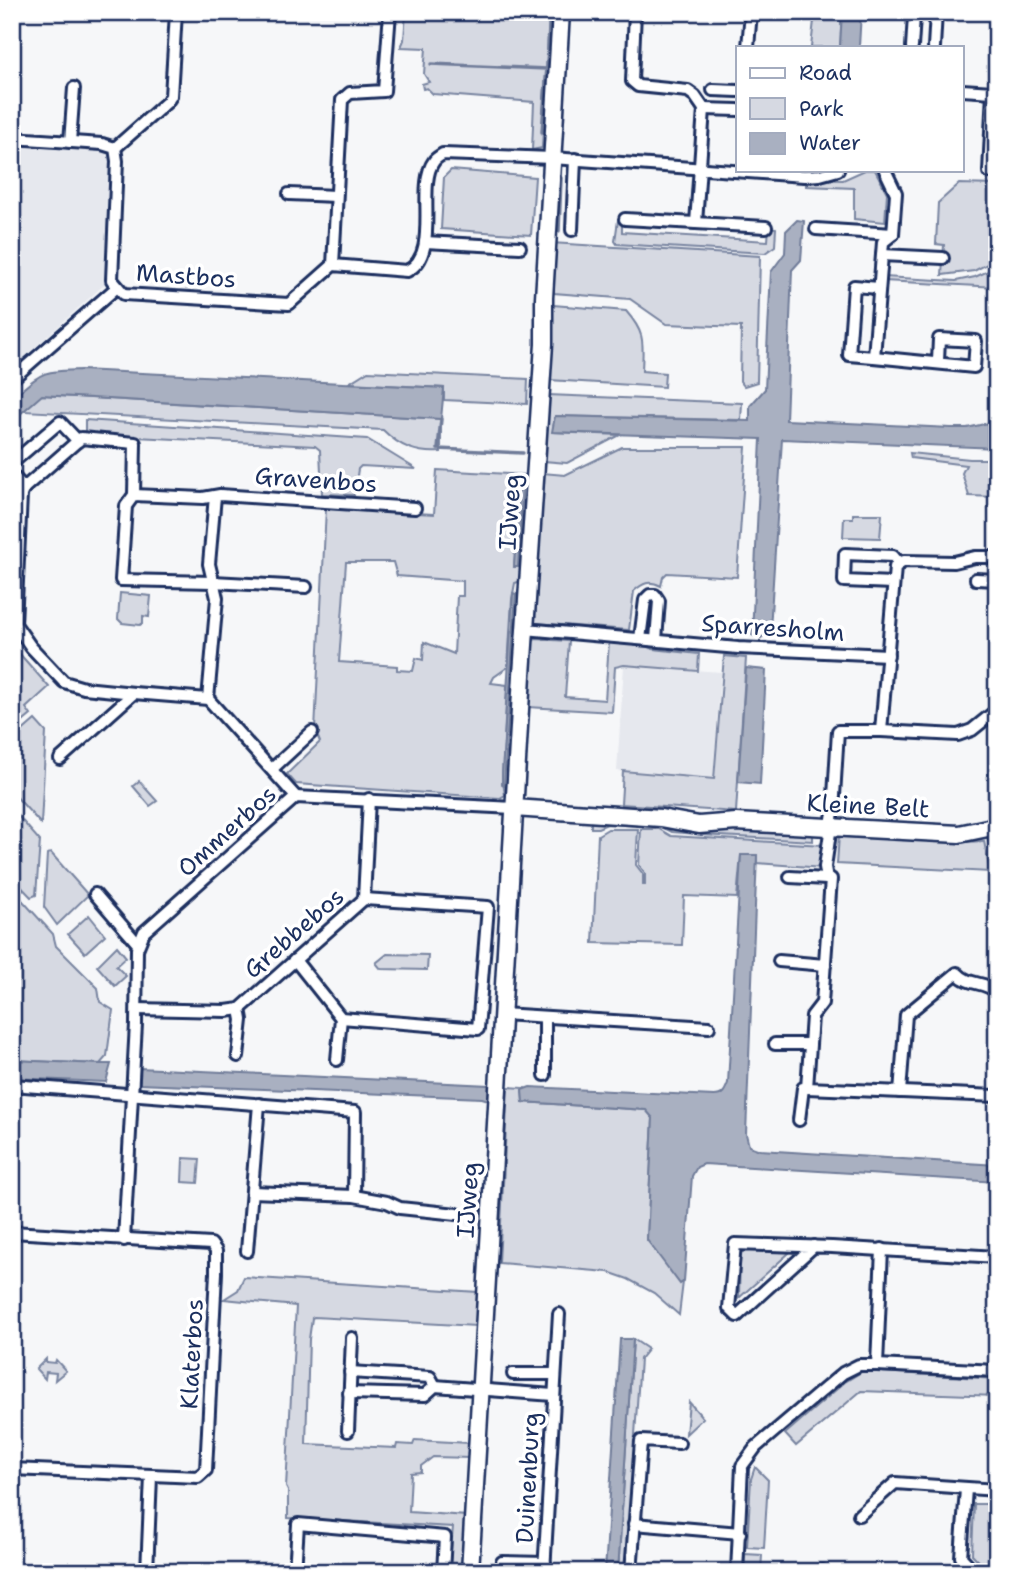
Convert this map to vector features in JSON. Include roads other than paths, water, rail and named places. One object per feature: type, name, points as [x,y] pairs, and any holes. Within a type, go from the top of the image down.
[{"type":"street","points":[[12,138],[102,144],[115,148],[171,96],[176,12]]},
{"type":"street","points":[[390,12],[384,92],[350,93],[342,100],[333,265],[407,271],[416,267],[422,259],[425,243],[429,175],[434,161],[443,154],[575,159],[736,171]]},
{"type":"street","name":"IJweg","points":[[470,1572],[544,344],[544,298],[561,12]]},
{"type":"street","points":[[635,12],[632,81],[638,86],[688,91],[695,96],[704,110],[696,223]]},
{"type":"street","points":[[748,46],[751,12]]},
{"type":"street","points":[[934,46],[936,12]]},
{"type":"street","points":[[912,46],[914,16]]},
{"type":"street","points":[[70,142],[74,88]]},
{"type":"street","points":[[713,90],[736,91]]},
{"type":"street","points":[[964,90],[995,92],[989,172]]},
{"type":"street","points":[[704,110],[736,110]]},
{"type":"street","name":"Mastbos","points":[[115,148],[117,161],[112,281],[124,294],[289,304],[333,265]]},
{"type":"street","points":[[572,230],[575,159]]},
{"type":"street","points":[[745,172],[804,176],[831,172]]},
{"type":"street","points":[[874,357],[883,242],[892,234],[896,193],[886,172]]},
{"type":"street","points":[[289,194],[336,196]]},
{"type":"street","points":[[625,219],[766,227]]},
{"type":"street","points":[[816,229],[892,234]]},
{"type":"street","points":[[425,243],[520,247]]},
{"type":"street","points":[[882,255],[943,258]]},
{"type":"street","points":[[879,288],[854,286],[849,355],[938,362]]},
{"type":"street","points":[[12,379],[116,288]]},
{"type":"street","points":[[12,463],[60,422],[80,439],[135,443],[134,495],[126,506],[121,580],[306,587]]},
{"type":"street","points":[[80,439],[24,488],[21,495],[15,624],[30,646],[64,682],[84,688],[208,699],[296,797]]},
{"type":"street","points":[[12,475],[24,488]]},
{"type":"street","name":"Gravenbos","points":[[134,495],[203,498],[215,496],[415,508]]},
{"type":"street","points":[[208,699],[217,598],[209,564],[215,496]]},
{"type":"street","points":[[893,583],[844,581],[845,554],[893,556],[898,562]]},
{"type":"street","points":[[898,562],[954,562],[975,557],[997,557]]},
{"type":"street","points":[[881,731],[893,583],[898,562]]},
{"type":"street","points":[[976,579],[997,580]]},
{"type":"street","points":[[640,639],[645,600],[650,595],[655,595],[659,601],[656,640]]},
{"type":"street","name":"Sparresholm","points":[[525,629],[738,648],[888,655]]},
{"type":"street","points":[[60,759],[134,693]]},
{"type":"street","points":[[827,878],[825,867],[838,732],[958,735],[972,730],[997,710]]},
{"type":"street","points":[[272,769],[312,732]]},
{"type":"street","name":"Ommerbos","points":[[138,944],[144,932],[296,797],[514,808]]},
{"type":"street","name":"Grebbebos","points":[[136,1009],[226,1012],[240,1009],[364,899],[369,799]]},
{"type":"street","name":"Kleine Belt","points":[[514,808],[661,818],[700,815],[736,822],[959,834],[995,827]]},
{"type":"street","points":[[995,827],[997,847]]},
{"type":"street","points":[[790,877],[831,879],[822,1003],[812,1016],[807,1088]]},
{"type":"street","points":[[95,894],[138,944],[124,1240]]},
{"type":"street","points":[[341,1018],[478,1029],[488,906],[364,899]]},
{"type":"street","points":[[295,960],[341,1018],[337,1060]]},
{"type":"street","points":[[779,961],[825,965]]},
{"type":"street","points":[[900,1092],[906,1015],[957,973],[965,982],[989,985],[997,992]]},
{"type":"street","name":"Grebbebos","points":[[238,1056],[242,1020],[240,1009]]},
{"type":"street","points":[[502,1014],[709,1027]]},
{"type":"street","points":[[545,1017],[545,1075]]},
{"type":"street","points":[[775,1044],[809,1044]]},
{"type":"street","points":[[12,1085],[355,1112],[354,1196]]},
{"type":"street","points":[[799,1120],[803,1088],[997,1096]]},
{"type":"street","points":[[247,1251],[259,1104]]},
{"type":"street","points":[[252,1192],[354,1196],[387,1202],[400,1208],[457,1214]]},
{"type":"street","name":"Klaterbos","points":[[12,1232],[211,1244],[216,1251],[215,1323],[206,1470],[198,1477],[12,1469]]},
{"type":"street","points":[[814,1246],[737,1316],[729,1308],[735,1244],[814,1246],[997,1257]]},
{"type":"street","points":[[877,1364],[882,1250]]},
{"type":"street","name":"Duinenburg","points":[[502,1562],[544,1567],[559,1314]]},
{"type":"street","points":[[348,1431],[352,1338]]},
{"type":"street","points":[[737,1572],[742,1466],[748,1455],[842,1373],[859,1366],[877,1364],[997,1371]]},
{"type":"street","points":[[350,1372],[430,1377],[435,1386]]},
{"type":"street","points":[[513,1374],[555,1374]]},
{"type":"street","points":[[349,1393],[425,1395],[435,1386],[480,1389]]},
{"type":"street","name":"Duinenburg","points":[[480,1389],[553,1395]]},
{"type":"street","points":[[631,1572],[641,1441],[679,1443]]},
{"type":"street","points":[[146,1572],[150,1476]]},
{"type":"street","points":[[859,1515],[895,1483],[997,1490]]},
{"type":"street","points":[[965,1489],[961,1557],[975,1572]]},
{"type":"street","points":[[295,1572],[298,1524],[445,1537],[443,1572]]},
{"type":"street","points":[[634,1524],[740,1533]]},
{"type":"water","points":[[842,12],[861,12],[859,46],[840,46]]},
{"type":"water","points":[[797,220],[804,221],[801,260],[792,270],[786,420],[951,428],[967,428],[997,421],[997,448],[782,439],[770,630],[761,638],[752,635],[761,439],[552,432],[555,416],[750,421],[750,406],[765,389],[771,272],[785,253],[786,231]]},
{"type":"water","points":[[81,370],[444,388],[441,419],[42,395],[12,421],[12,398],[30,383],[49,372]]},
{"type":"water","points":[[520,479],[523,479],[518,567],[514,567]]},
{"type":"water","points":[[513,593],[516,594],[504,786],[502,775]]},
{"type":"water","points":[[746,668],[766,670],[760,784],[738,782]]},
{"type":"water","points":[[741,855],[757,855],[746,1134],[749,1146],[760,1150],[997,1165],[997,1182],[704,1164],[697,1167],[692,1176],[684,1281],[680,1284],[647,1240],[653,1118],[646,1110],[523,1102],[522,1090],[530,1087],[714,1096],[723,1092],[728,1083]]},
{"type":"water","points":[[12,1060],[111,1064],[106,1082],[12,1078]]},
{"type":"water","points":[[139,1068],[489,1085],[488,1100],[139,1084]]},
{"type":"water","points":[[620,1339],[633,1339],[618,1572],[605,1572]]},
{"type":"waterway","points":[[547,69],[550,12]]},
{"type":"waterway","points":[[431,64],[547,69],[542,132]]},
{"type":"waterway","points":[[559,231],[561,178]]},
{"type":"waterway","points":[[441,419],[438,449],[523,453]]}]
